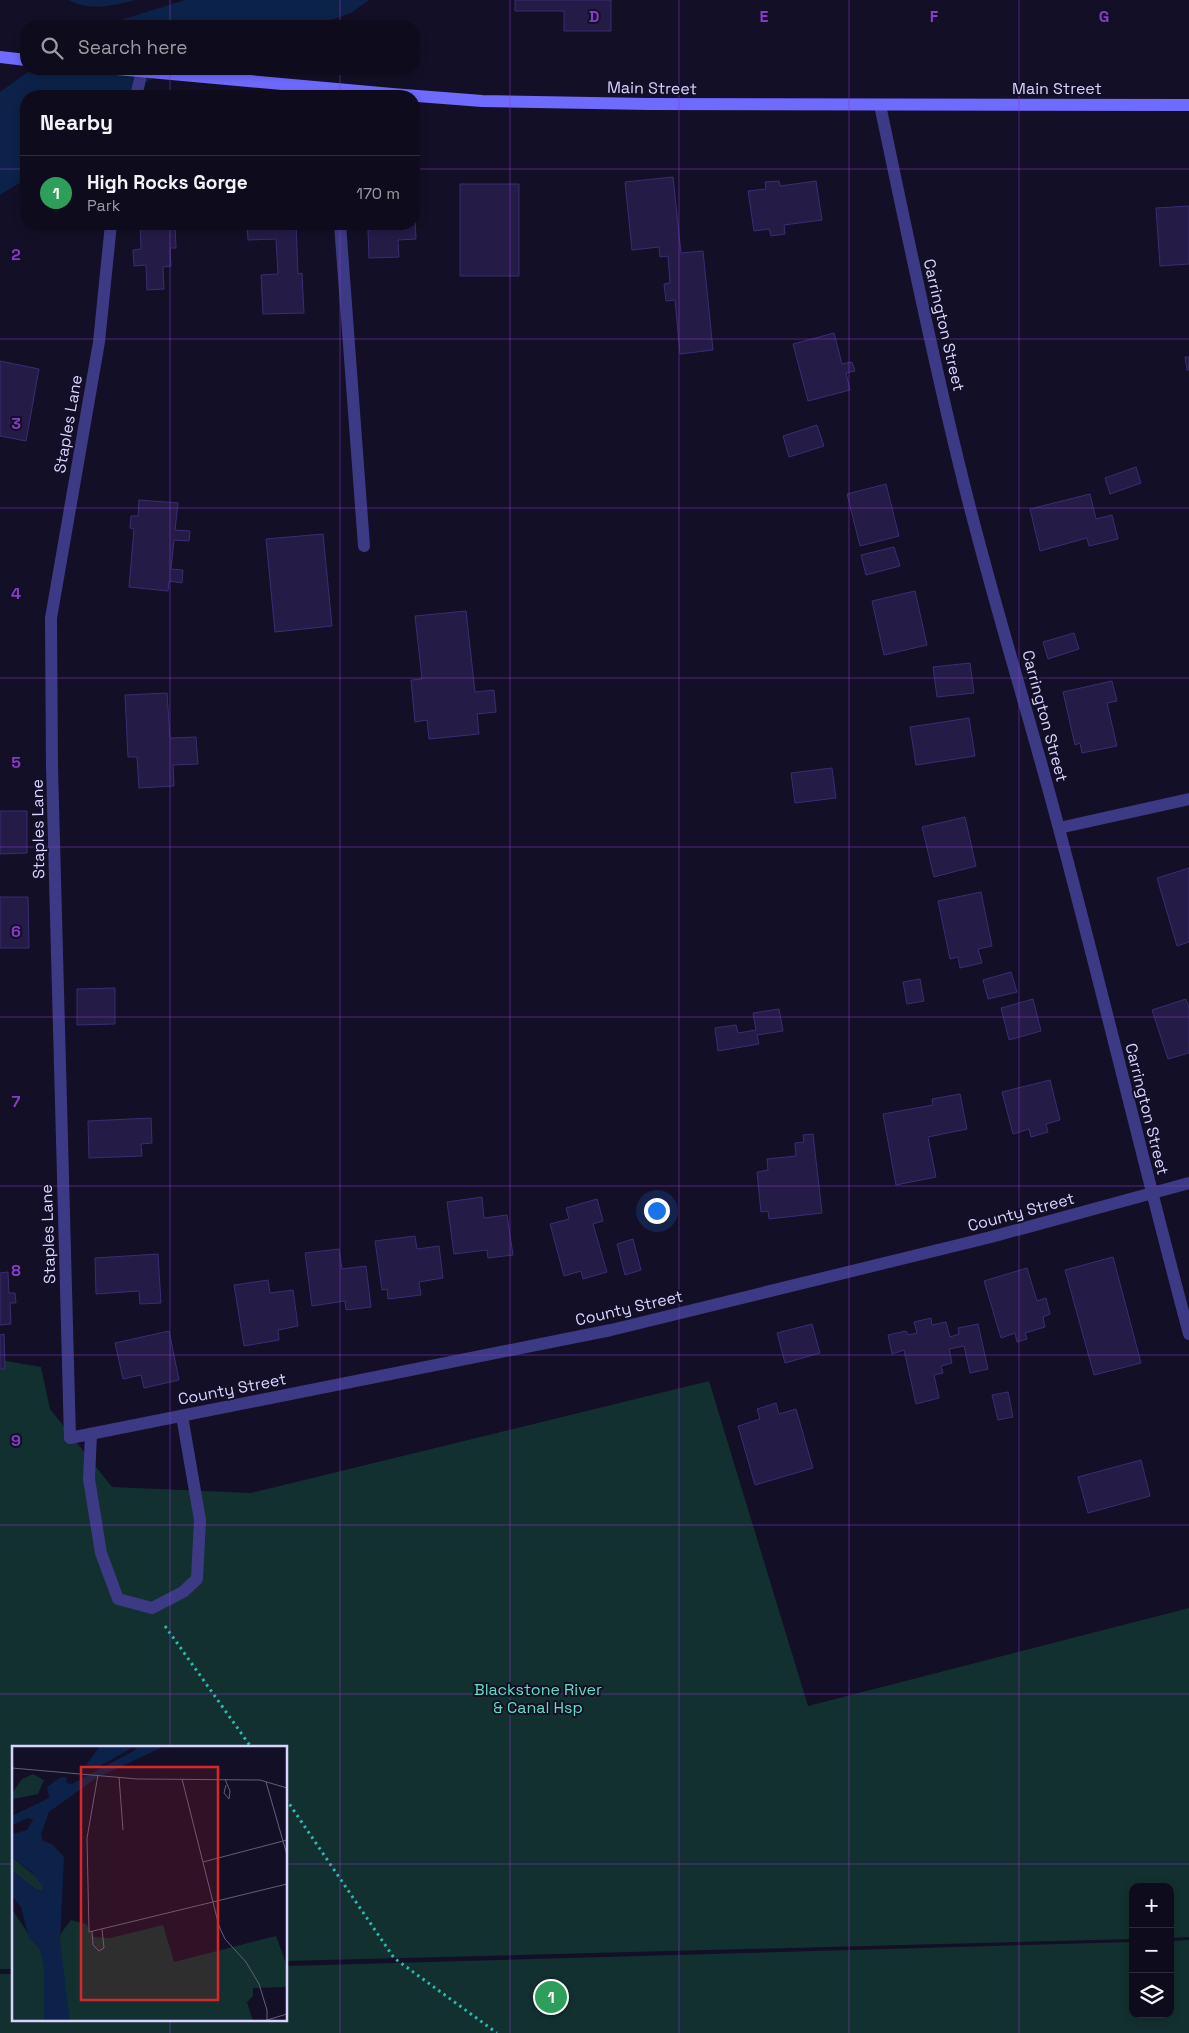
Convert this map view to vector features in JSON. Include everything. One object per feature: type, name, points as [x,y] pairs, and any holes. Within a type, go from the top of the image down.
[{"type":"main road","points":[[0,57],[20,59]]},
{"type":"main road","name":"Main Street","points":[[186,75],[314,90]]},
{"type":"main road","name":"Main Street","points":[[420,97],[482,101],[648,104],[1189,105]]},
{"type":"street","points":[[137,90],[141,75]]},
{"type":"street","name":"Carrington Street","points":[[880,105],[961,474],[1059,828],[1100,983],[1151,1193],[1189,1334]]},
{"type":"street","name":"Staples Lane","points":[[70,1438],[52,767],[51,618],[99,342],[110,230]]},
{"type":"street","points":[[340,230],[364,546]]},
{"type":"street","points":[[1059,828],[1189,799]]},
{"type":"street","name":"County Street","points":[[70,1438],[611,1330],[991,1237],[1189,1183]]},
{"type":"street","points":[[91,1434],[89,1479],[101,1553],[118,1599],[152,1608],[183,1592],[197,1579],[200,1520],[182,1416]]},
{"type":"path","points":[[152,1608],[250,1746]]},
{"type":"path","points":[[288,1802],[394,1958],[498,2033]]},
{"type":"green space","name":"Blackstone River & Canal Hsp","points":[[0,1360],[41,1367],[50,1409],[112,1487],[251,1493],[709,1381],[808,1706],[1189,1608],[1189,1937],[1174,1938],[1174,1883],[1129,1883],[1129,1939],[288,1961],[288,1746],[12,1746],[12,1969],[0,1969]]},
{"type":"green space","points":[[1189,1940],[1189,2033],[0,2033],[0,1974],[12,1974],[12,2020],[288,2020],[288,1966],[1129,1942],[1129,2018],[1174,2018],[1174,1941]]},
{"type":"water","points":[[69,0],[136,0],[94,7],[77,4]]},
{"type":"water","points":[[185,0],[369,0],[351,13],[331,20],[120,20]]},
{"type":"water","points":[[24,75],[160,75],[130,90],[20,90],[20,183],[0,195],[0,92]]},
{"type":"building","points":[[515,0],[611,0],[611,31],[564,31],[564,11],[515,11]]},
{"type":"building","points":[[673,177],[681,253],[703,251],[713,350],[680,354],[675,300],[666,301],[664,284],[670,283],[668,256],[660,257],[659,247],[632,250],[625,182]]},
{"type":"building","points":[[779,181],[780,186],[816,181],[822,220],[784,225],[785,234],[771,236],[769,229],[754,231],[748,191],[766,189],[765,182]]},
{"type":"building","points":[[460,184],[519,184],[519,276],[460,276]]},
{"type":"building","points":[[1189,206],[1189,264],[1160,266],[1156,208]]},
{"type":"building","points":[[140,230],[175,230],[176,248],[170,248],[171,266],[163,267],[164,289],[147,290],[146,265],[134,266],[133,250],[141,249]]},
{"type":"building","points":[[247,230],[296,230],[298,274],[302,273],[304,313],[263,314],[261,275],[278,274],[276,239],[248,240]]},
{"type":"building","points":[[368,230],[416,230],[416,239],[398,240],[399,257],[369,258]]},
{"type":"building","points":[[834,333],[842,364],[852,362],[855,371],[846,373],[850,390],[808,401],[793,344]]},
{"type":"building","points":[[1185,357],[1189,357],[1189,370],[1187,370]]},
{"type":"building","points":[[0,361],[39,369],[26,441],[0,436]]},
{"type":"building","points":[[817,425],[824,446],[789,457],[783,436]]},
{"type":"building","points":[[1136,467],[1141,483],[1110,494],[1105,478]]},
{"type":"building","points":[[886,484],[899,536],[860,546],[847,494]]},
{"type":"building","points":[[1090,494],[1096,519],[1112,515],[1118,539],[1089,546],[1087,538],[1040,551],[1030,509]]},
{"type":"building","points":[[139,500],[178,503],[175,530],[190,531],[189,541],[174,540],[171,569],[183,570],[182,583],[169,581],[168,591],[129,587],[134,529],[130,528],[131,516],[138,516]]},
{"type":"building","points":[[323,534],[332,626],[275,632],[266,539]]},
{"type":"building","points":[[894,547],[900,566],[866,575],[861,555]]},
{"type":"building","points":[[915,591],[927,645],[884,655],[872,601]]},
{"type":"building","points":[[466,611],[475,692],[494,690],[496,712],[477,714],[479,734],[429,739],[427,720],[415,722],[411,680],[422,679],[415,616]]},
{"type":"building","points":[[1074,633],[1079,649],[1048,659],[1043,642]]},
{"type":"building","points":[[970,663],[974,693],[937,697],[933,667]]},
{"type":"building","points":[[1112,681],[1117,701],[1107,703],[1117,746],[1082,753],[1080,743],[1075,745],[1063,692]]},
{"type":"building","points":[[167,693],[170,738],[196,737],[198,764],[173,765],[174,786],[139,788],[137,757],[128,757],[125,695]]},
{"type":"building","points":[[969,718],[975,756],[916,765],[910,727]]},
{"type":"building","points":[[832,768],[836,798],[795,803],[791,773]]},
{"type":"building","points":[[0,811],[27,811],[27,853],[0,854]]},
{"type":"building","points":[[965,817],[976,866],[934,877],[922,827]]},
{"type":"building","points":[[1189,868],[1189,942],[1177,946],[1157,878]]},
{"type":"building","points":[[981,892],[992,946],[978,949],[982,963],[960,968],[958,957],[950,959],[938,901]]},
{"type":"building","points":[[0,897],[28,897],[29,948],[0,948]]},
{"type":"building","points":[[1011,972],[1017,992],[988,999],[983,980]]},
{"type":"building","points":[[920,979],[924,1001],[907,1004],[903,982]]},
{"type":"building","points":[[115,988],[115,1024],[77,1025],[77,989]]},
{"type":"building","points":[[1033,999],[1041,1031],[1009,1040],[1001,1008]]},
{"type":"building","points":[[1186,999],[1189,1007],[1189,1053],[1168,1059],[1152,1010]]},
{"type":"building","points":[[779,1009],[783,1031],[757,1035],[759,1044],[718,1051],[715,1028],[736,1025],[738,1033],[756,1030],[753,1013]]},
{"type":"building","points":[[1050,1080],[1060,1120],[1046,1124],[1048,1132],[1031,1137],[1029,1129],[1013,1134],[1002,1092]]},
{"type":"building","points":[[960,1094],[967,1129],[928,1137],[936,1177],[896,1185],[883,1114],[933,1105],[932,1099]]},
{"type":"building","points":[[151,1118],[152,1143],[141,1144],[142,1156],[89,1158],[88,1121]]},
{"type":"building","points":[[813,1134],[822,1213],[769,1219],[768,1211],[761,1212],[757,1172],[768,1170],[767,1159],[796,1156],[795,1143],[804,1142],[803,1135]]},
{"type":"building","points":[[482,1197],[484,1218],[507,1215],[513,1255],[488,1258],[487,1250],[454,1254],[447,1202]]},
{"type":"building","points":[[597,1199],[603,1221],[593,1224],[607,1272],[583,1279],[581,1271],[564,1276],[550,1224],[569,1219],[566,1208]]},
{"type":"building","points":[[415,1236],[417,1249],[439,1246],[443,1278],[419,1282],[421,1295],[388,1299],[387,1289],[382,1290],[375,1241]]},
{"type":"building","points":[[633,1239],[641,1270],[625,1275],[617,1244]]},
{"type":"building","points":[[339,1249],[342,1269],[366,1266],[371,1307],[346,1310],[345,1301],[312,1306],[305,1253]]},
{"type":"building","points":[[158,1254],[161,1303],[140,1304],[139,1291],[96,1294],[95,1258]]},
{"type":"building","points":[[1113,1257],[1141,1363],[1094,1375],[1065,1270]]},
{"type":"building","points":[[1027,1268],[1037,1301],[1046,1298],[1050,1314],[1043,1317],[1045,1327],[1025,1333],[1027,1339],[1017,1342],[1015,1333],[1001,1338],[984,1281]]},
{"type":"building","points":[[8,1272],[9,1293],[15,1293],[16,1303],[10,1303],[11,1324],[0,1325],[0,1273]]},
{"type":"building","points":[[268,1280],[270,1293],[293,1290],[298,1326],[278,1330],[279,1340],[244,1346],[234,1285]]},
{"type":"building","points":[[931,1318],[932,1325],[946,1322],[950,1337],[959,1334],[958,1328],[978,1324],[988,1369],[970,1373],[964,1346],[949,1349],[952,1363],[941,1366],[943,1373],[934,1375],[939,1398],[916,1404],[904,1350],[892,1354],[888,1335],[906,1331],[908,1335],[917,1333],[914,1322]]},
{"type":"building","points":[[812,1324],[820,1353],[785,1363],[777,1333]]},
{"type":"building","points":[[169,1331],[179,1380],[144,1388],[141,1375],[123,1379],[115,1343]]},
{"type":"building","points":[[4,1334],[5,1369],[0,1369],[0,1335]]},
{"type":"building","points":[[1008,1392],[1013,1417],[998,1420],[992,1395]]},
{"type":"building","points":[[776,1403],[779,1414],[796,1409],[813,1468],[755,1485],[738,1426],[760,1419],[757,1409]]},
{"type":"building","points":[[1141,1460],[1150,1496],[1088,1513],[1078,1477]]},
{"type":"place","name":"High Rocks Gorge","points":[[551,1997]]}]
